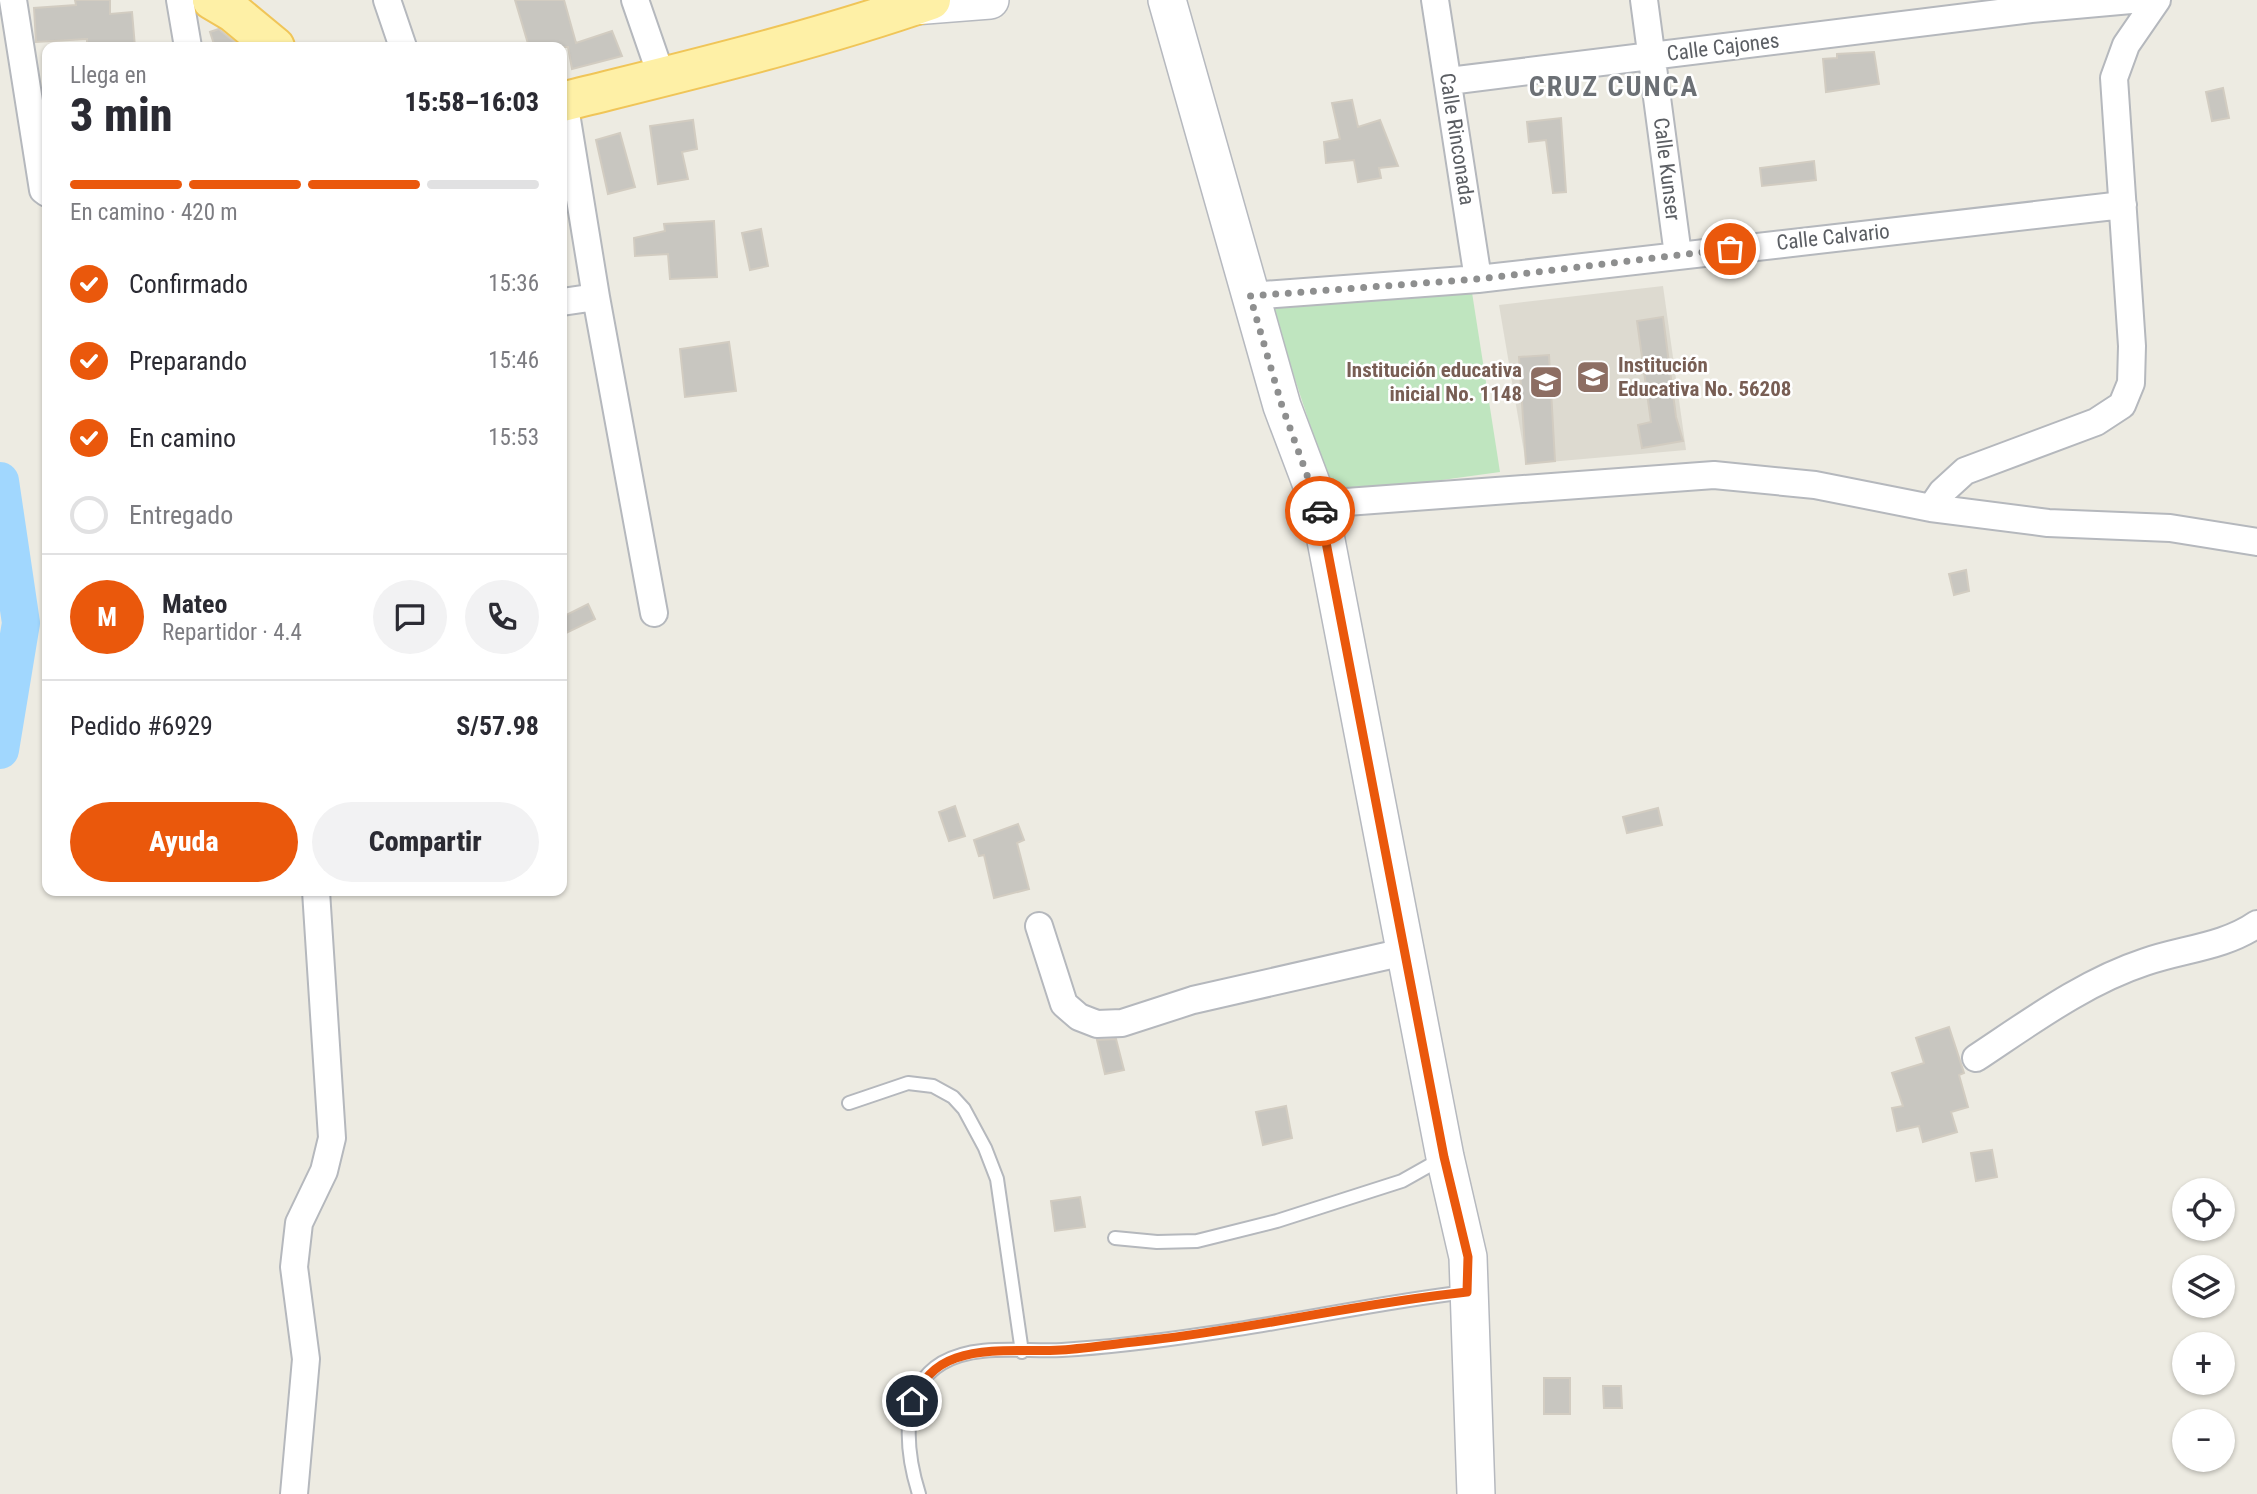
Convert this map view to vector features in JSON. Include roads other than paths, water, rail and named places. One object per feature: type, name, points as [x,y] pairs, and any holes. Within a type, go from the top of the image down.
[{"type":"main road","points":[[212,0],[234,13],[269,42]]},
{"type":"main road","points":[[567,100],[662,78],[868,10],[922,3]]},
{"type":"street","points":[[13,0],[42,184]]},
{"type":"street","points":[[180,0],[187,42]]},
{"type":"street","points":[[387,0],[401,42]]},
{"type":"street","points":[[635,0],[662,78]]},
{"type":"street","points":[[922,3],[990,0]]},
{"type":"street","points":[[1167,0],[1282,406],[1319,504],[1383,825],[1404,952],[1444,1157],[1468,1257],[1467,1292],[1473,1364],[1476,1494]]},
{"type":"street","name":"Calle Rinconada","points":[[1436,0],[1478,279]]},
{"type":"street","name":"Calle Kunser","points":[[1644,0],[1678,255]]},
{"type":"street","name":"Calle Cajones","points":[[1449,81],[1872,28],[2131,0]]},
{"type":"street","points":[[1931,508],[1942,492],[1965,471],[2096,422],[2126,399],[2131,383],[2132,346],[2114,78],[2126,45],[2157,0]]},
{"type":"street","points":[[567,125],[654,613]]},
{"type":"street","name":"Calle Calvario","points":[[1250,296],[1478,279],[2123,205]]},
{"type":"street","points":[[567,301],[596,296]]},
{"type":"street","points":[[1319,504],[1714,475],[1815,485],[1931,508],[2061,524],[2170,528],[2257,542]]},
{"type":"street","points":[[294,1494],[306,1359],[294,1267],[299,1223],[324,1171],[332,1138],[316,896]]},
{"type":"street","points":[[1976,1058],[2028,1023],[2096,983],[2144,962],[2240,935],[2257,924]]},
{"type":"street","points":[[1039,926],[1064,1004],[1079,1017],[1097,1024],[1122,1023],[1193,1000],[1404,952]]},
{"type":"lane","points":[[849,1102],[908,1083],[933,1086],[953,1097],[964,1109],[997,1179],[1022,1352]]},
{"type":"lane","points":[[1115,1238],[1157,1242],[1197,1241],[1277,1221],[1402,1181],[1444,1157]]},
{"type":"lane","points":[[919,1494],[909,1446],[912,1401],[924,1378],[942,1363],[958,1357],[996,1351],[1064,1350],[1205,1334],[1418,1296],[1467,1292]]},
{"type":"waterway","points":[[0,481],[21,623],[0,750]]},
{"type":"place","name":"Institución Educativa No. 56208","points":[[1593,377]]},
{"type":"place","name":"Institución educativa inicial No. 1148","points":[[1546,382]]},
{"type":"district","name":"CRUZ CUNCA","points":[[1614,86]]}]
